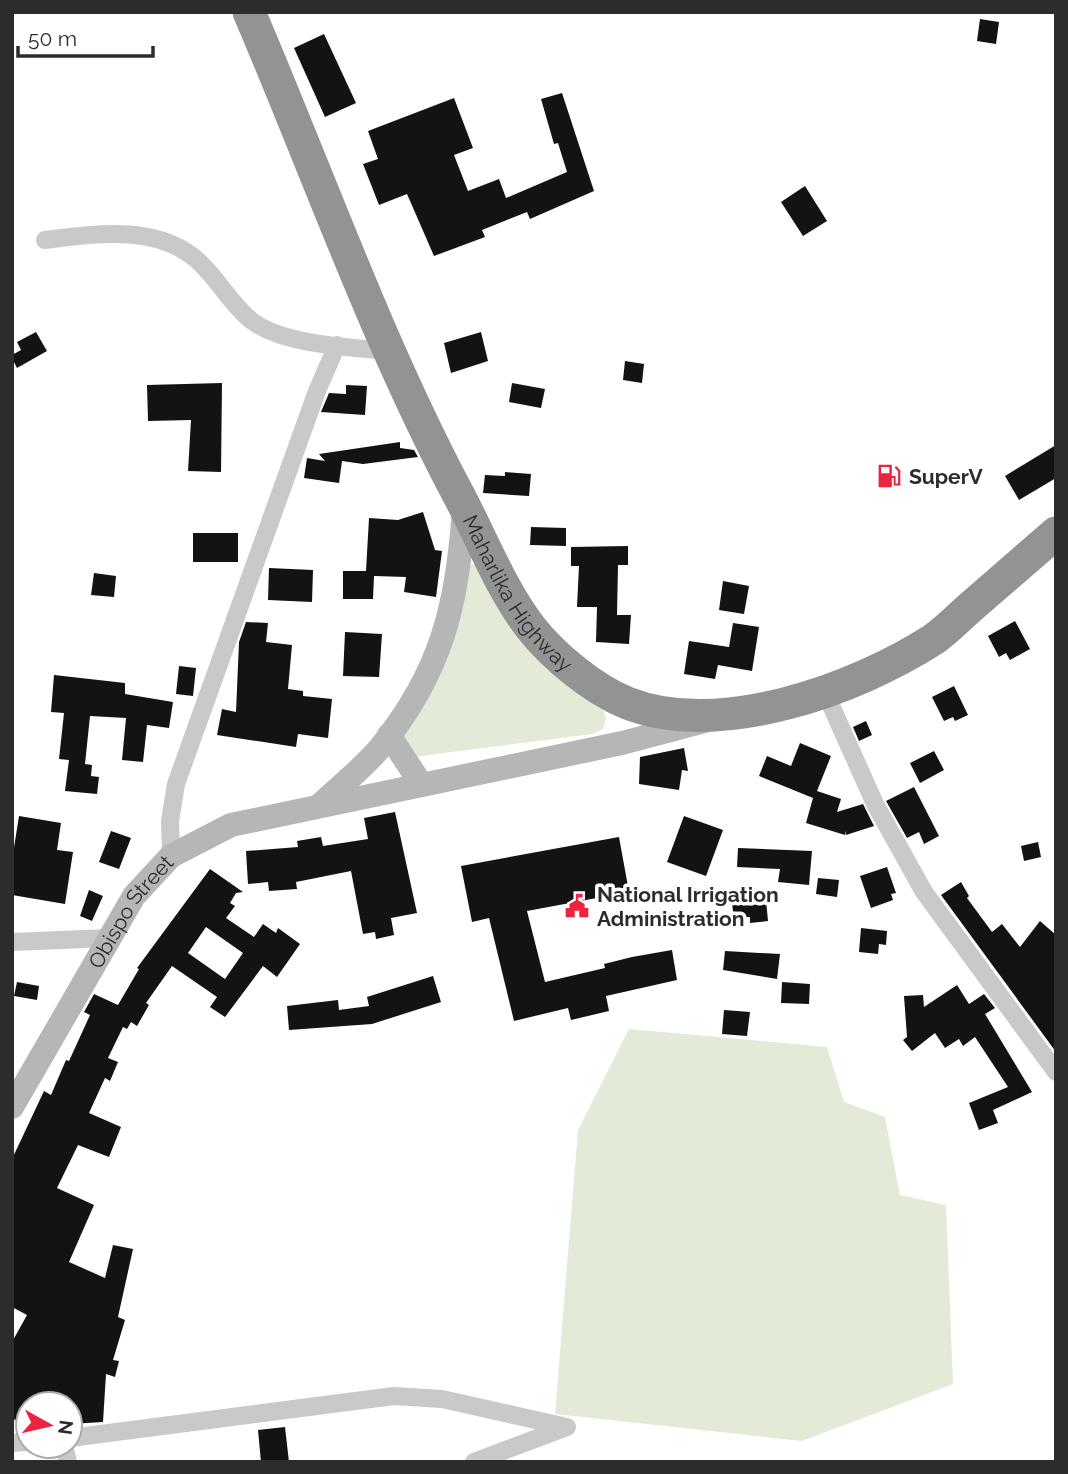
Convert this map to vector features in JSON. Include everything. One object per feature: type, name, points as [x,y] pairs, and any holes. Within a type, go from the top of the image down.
[{"type":"highway","name":"Maharlika Highway","points":[[249,12],[387,351],[494,565],[531,628],[567,663],[600,688],[628,704],[678,714],[729,715],[825,692],[880,668],[935,638],[1056,533]]},
{"type":"street","points":[[45,240],[117,234],[156,237],[185,251],[205,266],[253,322],[285,335],[387,351]]},
{"type":"street","points":[[171,856],[170,821],[176,784],[317,391],[337,345]]},
{"type":"street","name":"Obispo Street","points":[[320,804],[377,751],[429,673],[447,626],[460,573],[464,505]]},
{"type":"street","points":[[825,692],[876,804],[924,891],[1056,1072]]},
{"type":"street","name":"Obispo Street","points":[[12,1107],[134,896],[171,856],[230,825],[320,804],[622,743],[729,715]]},
{"type":"street","points":[[389,735],[421,784]]},
{"type":"street","points":[[12,942],[109,938]]},
{"type":"street","points":[[84,1436],[394,1396],[442,1399],[567,1427],[474,1462]]},
{"type":"green space","points":[[471,564],[478,565],[601,706],[606,718],[603,729],[593,734],[413,757],[399,737]]},
{"type":"green space","points":[[629,1029],[827,1047],[844,1102],[885,1117],[900,1195],[946,1205],[953,1384],[802,1441],[555,1414],[578,1130]]},
{"type":"building","points":[[980,19],[999,22],[996,44],[977,41]]},
{"type":"building","points":[[324,34],[356,103],[325,117],[294,48]]},
{"type":"building","points":[[562,93],[594,191],[530,219],[527,212],[482,230],[485,237],[434,256],[407,194],[379,205],[363,164],[378,159],[368,131],[454,98],[473,148],[454,155],[468,191],[499,179],[506,198],[567,172],[558,143],[554,144],[541,99]]},
{"type":"building","points":[[805,186],[827,221],[803,236],[781,202]]},
{"type":"building","points":[[36,332],[47,351],[17,368],[12,355],[21,350],[17,342]]},
{"type":"building","points":[[481,332],[488,361],[451,373],[444,343]]},
{"type":"building","points":[[625,361],[644,364],[642,383],[623,380]]},
{"type":"building","points":[[222,383],[221,472],[188,471],[191,420],[148,421],[147,385]]},
{"type":"building","points":[[512,383],[545,389],[541,408],[509,402]]},
{"type":"building","points":[[346,385],[367,386],[365,415],[321,412],[329,393],[346,394]]},
{"type":"building","points":[[400,442],[400,448],[414,450],[418,457],[363,464],[342,461],[339,483],[304,478],[307,458],[325,461],[319,454]]},
{"type":"building","points":[[1056,445],[1056,478],[1019,500],[1005,476]]},
{"type":"building","points":[[505,472],[531,474],[529,496],[483,493],[485,475],[505,476]]},
{"type":"building","points":[[423,512],[435,550],[442,551],[436,597],[404,592],[406,577],[374,576],[373,599],[343,599],[343,571],[366,571],[369,518],[398,520]]},
{"type":"building","points":[[531,527],[566,528],[566,546],[530,545]]},
{"type":"building","points":[[193,533],[238,533],[238,562],[193,562]]},
{"type":"building","points":[[628,546],[628,565],[618,565],[617,615],[631,615],[629,644],[596,642],[597,607],[577,607],[579,566],[571,566],[571,547]]},
{"type":"building","points":[[269,568],[313,570],[312,602],[268,600]]},
{"type":"building","points":[[94,573],[116,576],[114,597],[91,595]]},
{"type":"building","points":[[723,581],[749,586],[744,614],[719,610]]},
{"type":"building","points":[[1015,621],[1030,649],[1010,660],[1006,653],[999,657],[988,636]]},
{"type":"building","points":[[246,622],[268,623],[266,642],[292,645],[288,689],[303,691],[303,696],[332,699],[328,738],[298,734],[296,747],[217,735],[222,709],[236,712],[239,642]]},
{"type":"building","points":[[733,623],[759,627],[752,671],[718,665],[715,679],[684,674],[689,641],[729,647]]},
{"type":"building","points":[[345,632],[382,634],[379,677],[343,676]]},
{"type":"building","points":[[179,666],[196,668],[193,696],[176,694]]},
{"type":"building","points":[[54,675],[125,683],[125,694],[173,702],[169,728],[147,725],[143,762],[122,760],[126,718],[90,716],[85,764],[92,765],[91,776],[99,777],[97,794],[65,791],[69,760],[59,759],[64,713],[51,712]]},
{"type":"building","points":[[954,686],[968,715],[955,721],[953,717],[944,721],[932,697]]},
{"type":"building","points":[[866,721],[872,735],[859,741],[853,727]]},
{"type":"building","points":[[800,743],[831,756],[817,791],[841,799],[837,812],[863,804],[874,826],[846,835],[845,831],[845,835],[806,823],[813,798],[759,776],[767,756],[791,766]]},
{"type":"building","points":[[684,748],[688,771],[682,770],[679,790],[639,784],[640,757]]},
{"type":"building","points":[[934,751],[944,770],[920,783],[910,763]]},
{"type":"building","points":[[914,787],[939,836],[924,844],[919,832],[907,838],[886,801]]},
{"type":"building","points":[[395,812],[417,913],[391,918],[394,935],[376,939],[375,932],[363,934],[351,871],[296,882],[297,889],[269,891],[268,882],[248,884],[246,851],[298,847],[297,841],[321,837],[323,846],[368,839],[364,818]]},
{"type":"building","points":[[19,816],[61,823],[57,850],[73,852],[65,904],[12,895],[12,860]]},
{"type":"building","points":[[684,816],[723,830],[706,876],[667,862]]},
{"type":"building","points":[[111,831],[131,838],[119,869],[99,862]]},
{"type":"building","points":[[619,837],[629,892],[527,911],[545,982],[605,968],[604,964],[672,950],[677,980],[606,996],[609,1011],[571,1020],[568,1008],[514,1021],[489,918],[472,922],[461,866]]},
{"type":"building","points":[[1038,842],[1041,857],[1024,861],[1021,846]]},
{"type":"building","points":[[738,848],[812,851],[809,885],[778,882],[780,869],[737,867]]},
{"type":"building","points":[[887,867],[896,893],[891,894],[893,900],[871,908],[860,876]]},
{"type":"building","points":[[210,869],[243,892],[236,893],[230,903],[235,906],[226,918],[254,937],[263,924],[276,933],[278,928],[300,944],[277,977],[263,966],[225,1017],[210,1007],[217,997],[172,966],[146,1003],[149,1005],[137,1026],[131,1022],[127,1029],[123,1027],[108,1058],[118,1062],[110,1081],[105,1078],[89,1113],[121,1127],[109,1157],[78,1145],[57,1188],[94,1205],[69,1262],[105,1278],[113,1245],[133,1249],[118,1317],[125,1320],[113,1360],[119,1361],[115,1377],[106,1374],[103,1422],[84,1423],[84,1390],[14,1390],[14,1419],[12,1342],[27,1315],[12,1307],[12,1159],[44,1091],[51,1095],[66,1060],[69,1061],[90,1015],[84,1012],[94,994],[118,1005],[139,969],[137,968]],"holes":[[[206,927],[243,953],[225,979],[188,953]]]},
{"type":"building","points":[[818,878],[839,880],[837,897],[816,894]]},
{"type":"building","points":[[961,882],[969,896],[967,898],[992,932],[1002,924],[1020,947],[1040,921],[1056,935],[1056,1052],[941,895]]},
{"type":"building","points":[[89,890],[103,896],[92,921],[80,916]]},
{"type":"building","points":[[766,900],[768,921],[750,923],[750,917],[734,918],[732,904]]},
{"type":"building","points":[[861,928],[887,931],[886,945],[879,944],[878,954],[859,952]]},
{"type":"building","points":[[725,951],[780,954],[777,979],[723,970]]},
{"type":"building","points":[[433,976],[441,1002],[372,1024],[289,1030],[287,1006],[338,1000],[339,1010],[369,1006],[367,997]]},
{"type":"building","points":[[17,982],[39,986],[37,1000],[14,996]]},
{"type":"building","points":[[782,982],[810,984],[809,1004],[781,1003]]},
{"type":"building","points":[[957,985],[969,1004],[984,994],[995,1008],[985,1014],[1032,1092],[993,1110],[998,1123],[979,1130],[969,1103],[1008,1087],[975,1037],[963,1046],[959,1039],[945,1048],[935,1033],[912,1051],[903,1040],[907,1037],[904,996],[923,995],[924,1007]]},
{"type":"building","points":[[724,1010],[750,1012],[747,1036],[722,1034]]},
{"type":"building","points":[[285,1427],[289,1462],[261,1462],[258,1430]]},
{"type":"place","name":"SuperV","points":[[889,476]]},
{"type":"place","name":"National Irrigation Administration","points":[[577,906]]}]
